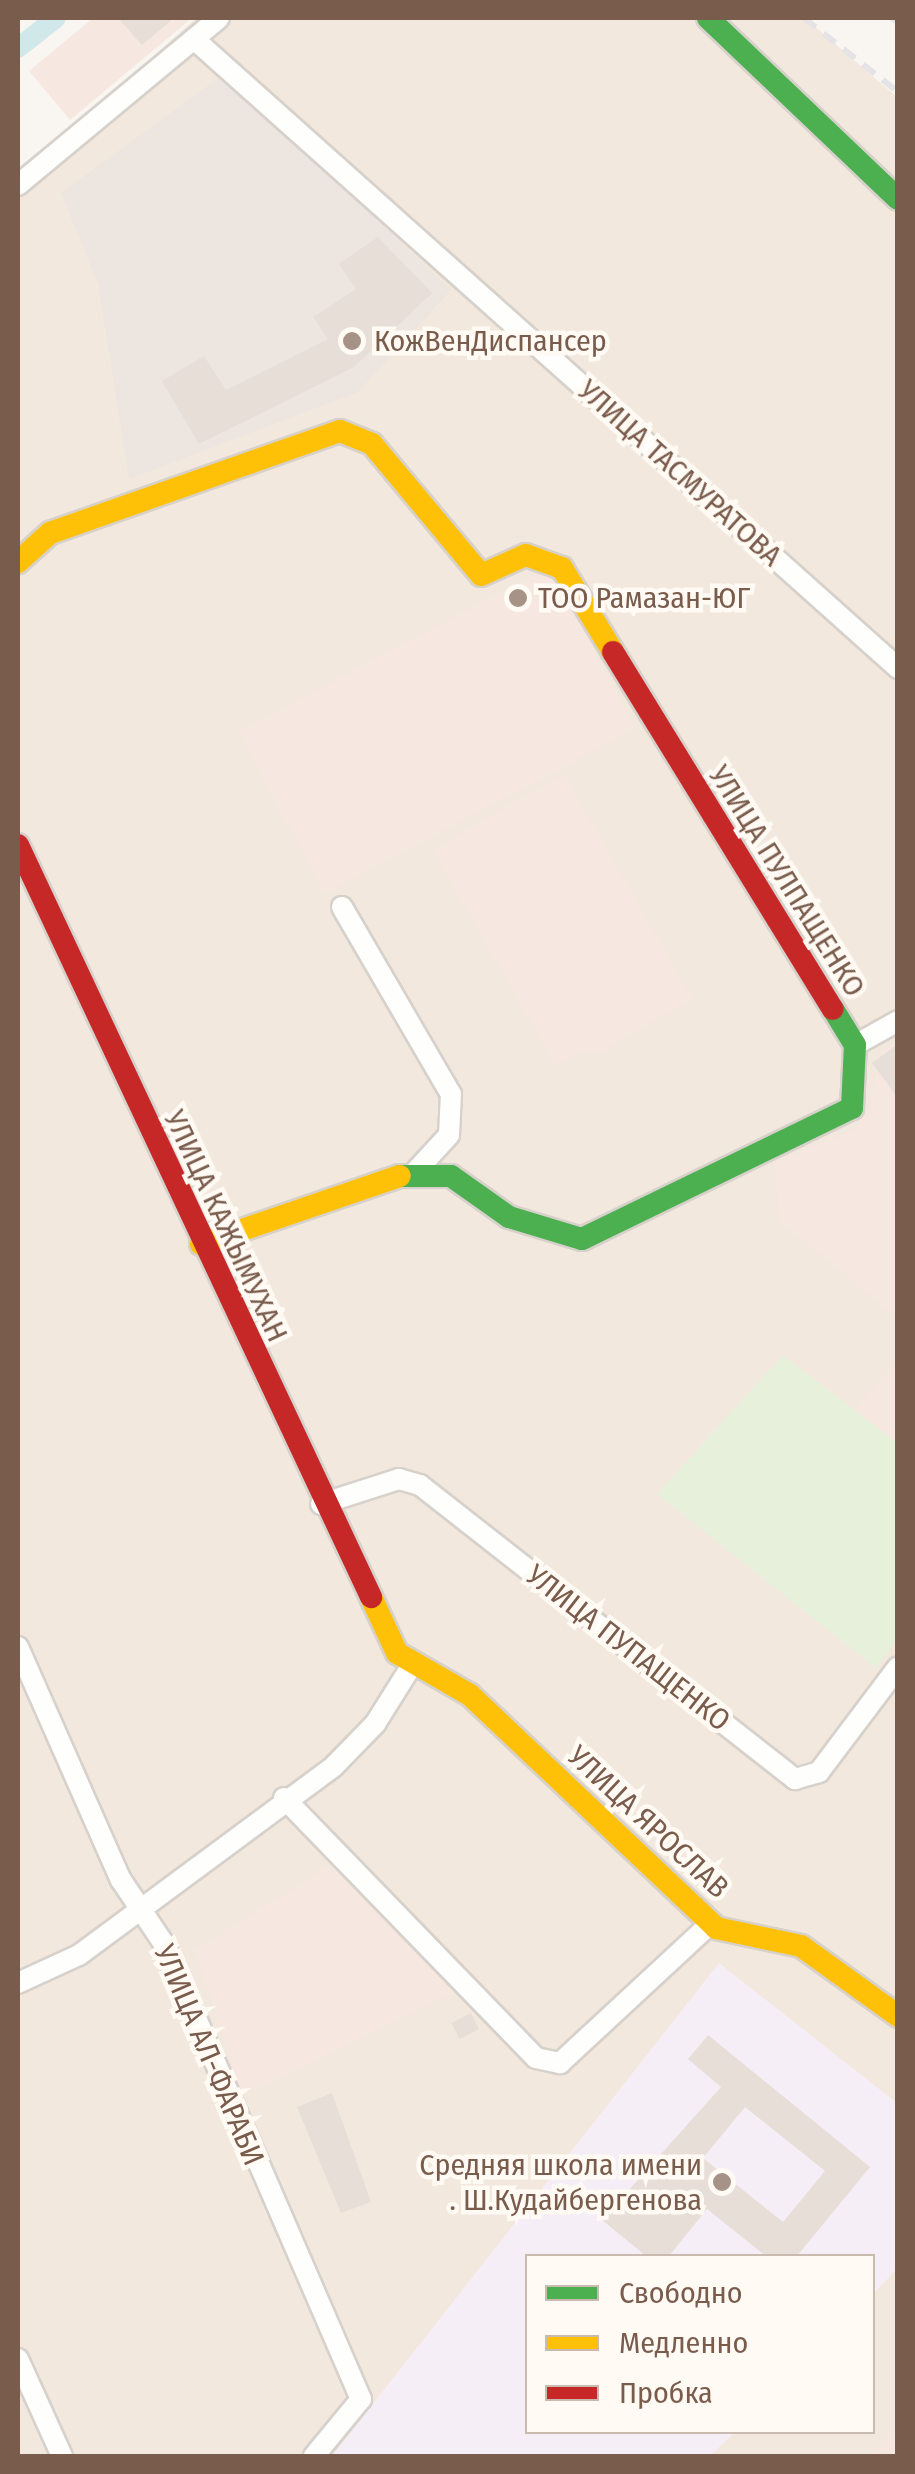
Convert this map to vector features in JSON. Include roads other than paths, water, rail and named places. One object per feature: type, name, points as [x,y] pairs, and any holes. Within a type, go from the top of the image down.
[{"type":"street","points":[[18,184],[219,18]]},
{"type":"street","points":[[708,18],[898,199]]},
{"type":"street","name":"УЛИЦА ТАСМУРАТОВА","points":[[194,39],[898,668]]},
{"type":"street","name":"УЛИЦА ПУЛПАЩЕНКО","points":[[18,562],[50,533],[340,431],[372,444],[481,575],[526,555],[562,568],[854,1045],[852,1108],[582,1240],[509,1217],[451,1176],[416,1171]]},
{"type":"street","name":"УЛИЦА КАЖЫМУХАН","points":[[18,845],[321,1504],[383,1629]]},
{"type":"street","points":[[201,1244],[416,1171],[449,1135],[451,1094],[342,907]]},
{"type":"street","points":[[854,1045],[898,1020]]},
{"type":"street","name":"УЛИЦА ПУПАЩЕНКО","points":[[321,1504],[399,1479],[420,1485],[795,1778],[819,1772],[898,1667]]},
{"type":"street","name":"УЛИЦА ЯРОСЛАВ","points":[[383,1629],[412,1665],[470,1696],[711,1923],[741,1938],[801,1946],[898,2016]]},
{"type":"street","name":"УЛИЦА АЛ-ФАРАБИ","points":[[18,1648],[138,1906],[164,1944],[361,2399],[314,2456]]},
{"type":"street","points":[[18,1983],[79,1955],[376,1724],[412,1665]]},
{"type":"street","points":[[284,1798],[536,2058],[560,2063],[711,1923]]},
{"type":"street","points":[[18,2359],[62,2456]]},
{"type":"waterway","points":[[18,48],[56,18]]},
{"type":"railway","points":[[804,18],[898,92]]},
{"type":"railway","points":[[892,18],[898,22]]},
{"type":"place","name":"КожВенДиспансер","points":[[352,341]]},
{"type":"place","name":"ТОО Рамазан-ЮГ","points":[[518,598]]},
{"type":"place","name":"Средняя школа имени . Ш.Кудайбергенова","points":[[722,2182]]}]
